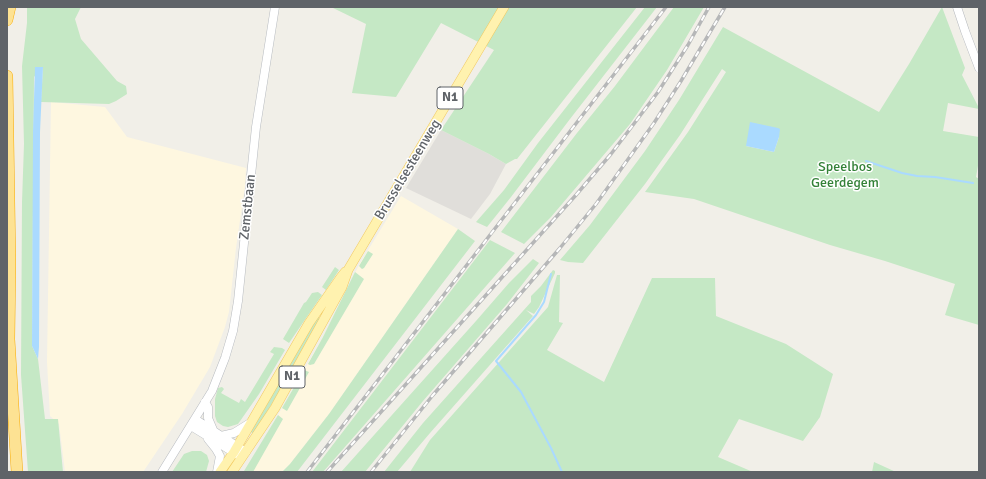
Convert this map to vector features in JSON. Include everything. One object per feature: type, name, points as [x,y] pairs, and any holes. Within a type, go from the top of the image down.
[{"type":"highway","points":[[7,20],[10,7]]},
{"type":"highway","points":[[7,76],[10,263],[9,339],[17,472]]},
{"type":"main road","name":"Brusselsesteenweg","points":[[232,472],[275,408],[342,287],[348,270],[504,7]]},
{"type":"main road","name":"Brusselsesteenweg","points":[[218,472],[235,449],[309,323],[340,277],[348,270]]},
{"type":"street","name":"Zemstbaan","points":[[162,472],[205,402],[218,378],[226,358],[238,301],[256,127],[275,7]]},
{"type":"street","points":[[957,7],[979,68]]},
{"type":"street","points":[[205,402],[208,407],[208,418],[217,434]]},
{"type":"street","points":[[193,423],[217,434],[244,455]]},
{"type":"street","points":[[193,423],[205,435],[220,456],[218,472]]},
{"type":"street","points":[[217,434],[234,433],[250,423]]},
{"type":"street","points":[[205,435],[235,449]]},
{"type":"shaded area","points":[[51,102],[105,107],[127,137],[246,168],[229,312],[225,327],[210,367],[182,414],[143,472],[65,472],[59,424],[50,416],[47,362]]},
{"type":"shaded area","points":[[441,130],[506,164],[490,194],[471,219],[406,188]]},
{"type":"shaded area","points":[[401,196],[458,229],[329,414],[290,464],[282,472],[245,472],[323,337],[359,265]]},
{"type":"green space","points":[[27,7],[81,7],[75,19],[81,39],[117,81],[126,86],[127,94],[109,104],[41,102],[43,67],[34,77],[32,346],[38,359],[45,419],[58,419],[63,472],[28,472],[21,375],[22,202],[24,144],[22,66],[27,23]]},
{"type":"green space","points":[[331,7],[637,7],[517,159],[506,164],[441,130],[494,50],[441,23],[396,97],[352,93],[366,24]]},
{"type":"green space","points":[[645,7],[657,7],[511,197],[487,227],[476,222],[504,190],[538,143]]},
{"type":"green space","points":[[674,7],[704,7],[667,70],[630,124],[551,217],[524,244],[501,232],[615,86]]},
{"type":"green space","name":"Speelbos Geerdegem","points":[[942,7],[965,68],[962,75],[979,108],[948,103],[943,131],[979,137],[979,160],[976,177],[979,179],[979,325],[945,315],[955,284],[830,245],[694,199],[645,192],[688,132],[726,72],[722,69],[680,135],[645,184],[583,263],[560,260],[590,225],[645,151],[679,100],[723,27],[879,112]],"holes":[[[779,137],[774,152],[746,146]]]},
{"type":"green space","points":[[458,229],[475,241],[297,472],[282,472],[329,414]]},
{"type":"green space","points":[[490,240],[515,253],[323,472],[312,472]]},
{"type":"green space","points":[[368,251],[373,254],[362,269],[359,266]]},
{"type":"green space","points":[[533,259],[539,263],[507,304],[423,401],[365,472],[341,472],[509,283]]},
{"type":"green space","points":[[335,267],[339,270],[326,290],[322,287]]},
{"type":"green space","points":[[553,270],[555,273],[539,307],[534,314],[526,310],[533,316],[397,472],[384,472],[423,423],[531,302],[531,296]]},
{"type":"green space","points":[[355,272],[364,279],[314,364],[310,365],[308,364]]},
{"type":"green space","points":[[557,275],[560,275],[559,322],[563,323],[547,350],[604,382],[652,278],[715,278],[716,316],[786,344],[833,374],[820,417],[803,441],[739,419],[718,457],[753,472],[410,472],[430,440],[548,307]]},
{"type":"green space","points":[[318,292],[322,295],[289,343],[283,339],[304,303],[312,293]]},
{"type":"green space","points":[[318,317],[320,318],[301,355],[254,434],[249,431]]},
{"type":"green space","points":[[274,347],[285,350],[259,394],[238,424],[228,427],[217,422],[215,416],[215,399],[218,388],[222,387],[224,389],[221,393],[239,403],[241,399],[245,402],[274,354],[270,352]]},
{"type":"green space","points":[[304,370],[309,372],[287,411],[282,408]]},
{"type":"green space","points":[[278,415],[283,419],[253,472],[244,471]]},
{"type":"green space","points":[[192,451],[201,451],[207,455],[209,461],[206,472],[172,472],[184,454]]},
{"type":"green space","points":[[874,462],[896,472],[872,472]]},
{"type":"water","points":[[35,67],[43,67],[40,132],[38,359],[32,346],[33,132]]},
{"type":"water","points":[[750,122],[780,129],[774,152],[746,146]]},
{"type":"waterway","points":[[866,161],[902,173],[973,183]]},
{"type":"waterway","points":[[551,274],[544,302],[536,315],[496,361],[521,392],[562,472]]},
{"type":"railway","points":[[307,472],[666,7]]},
{"type":"railway","points":[[327,472],[576,195],[611,154],[658,92],[688,45],[709,7]]},
{"type":"railway","points":[[371,472],[433,395],[596,204],[654,123],[725,7]]}]
